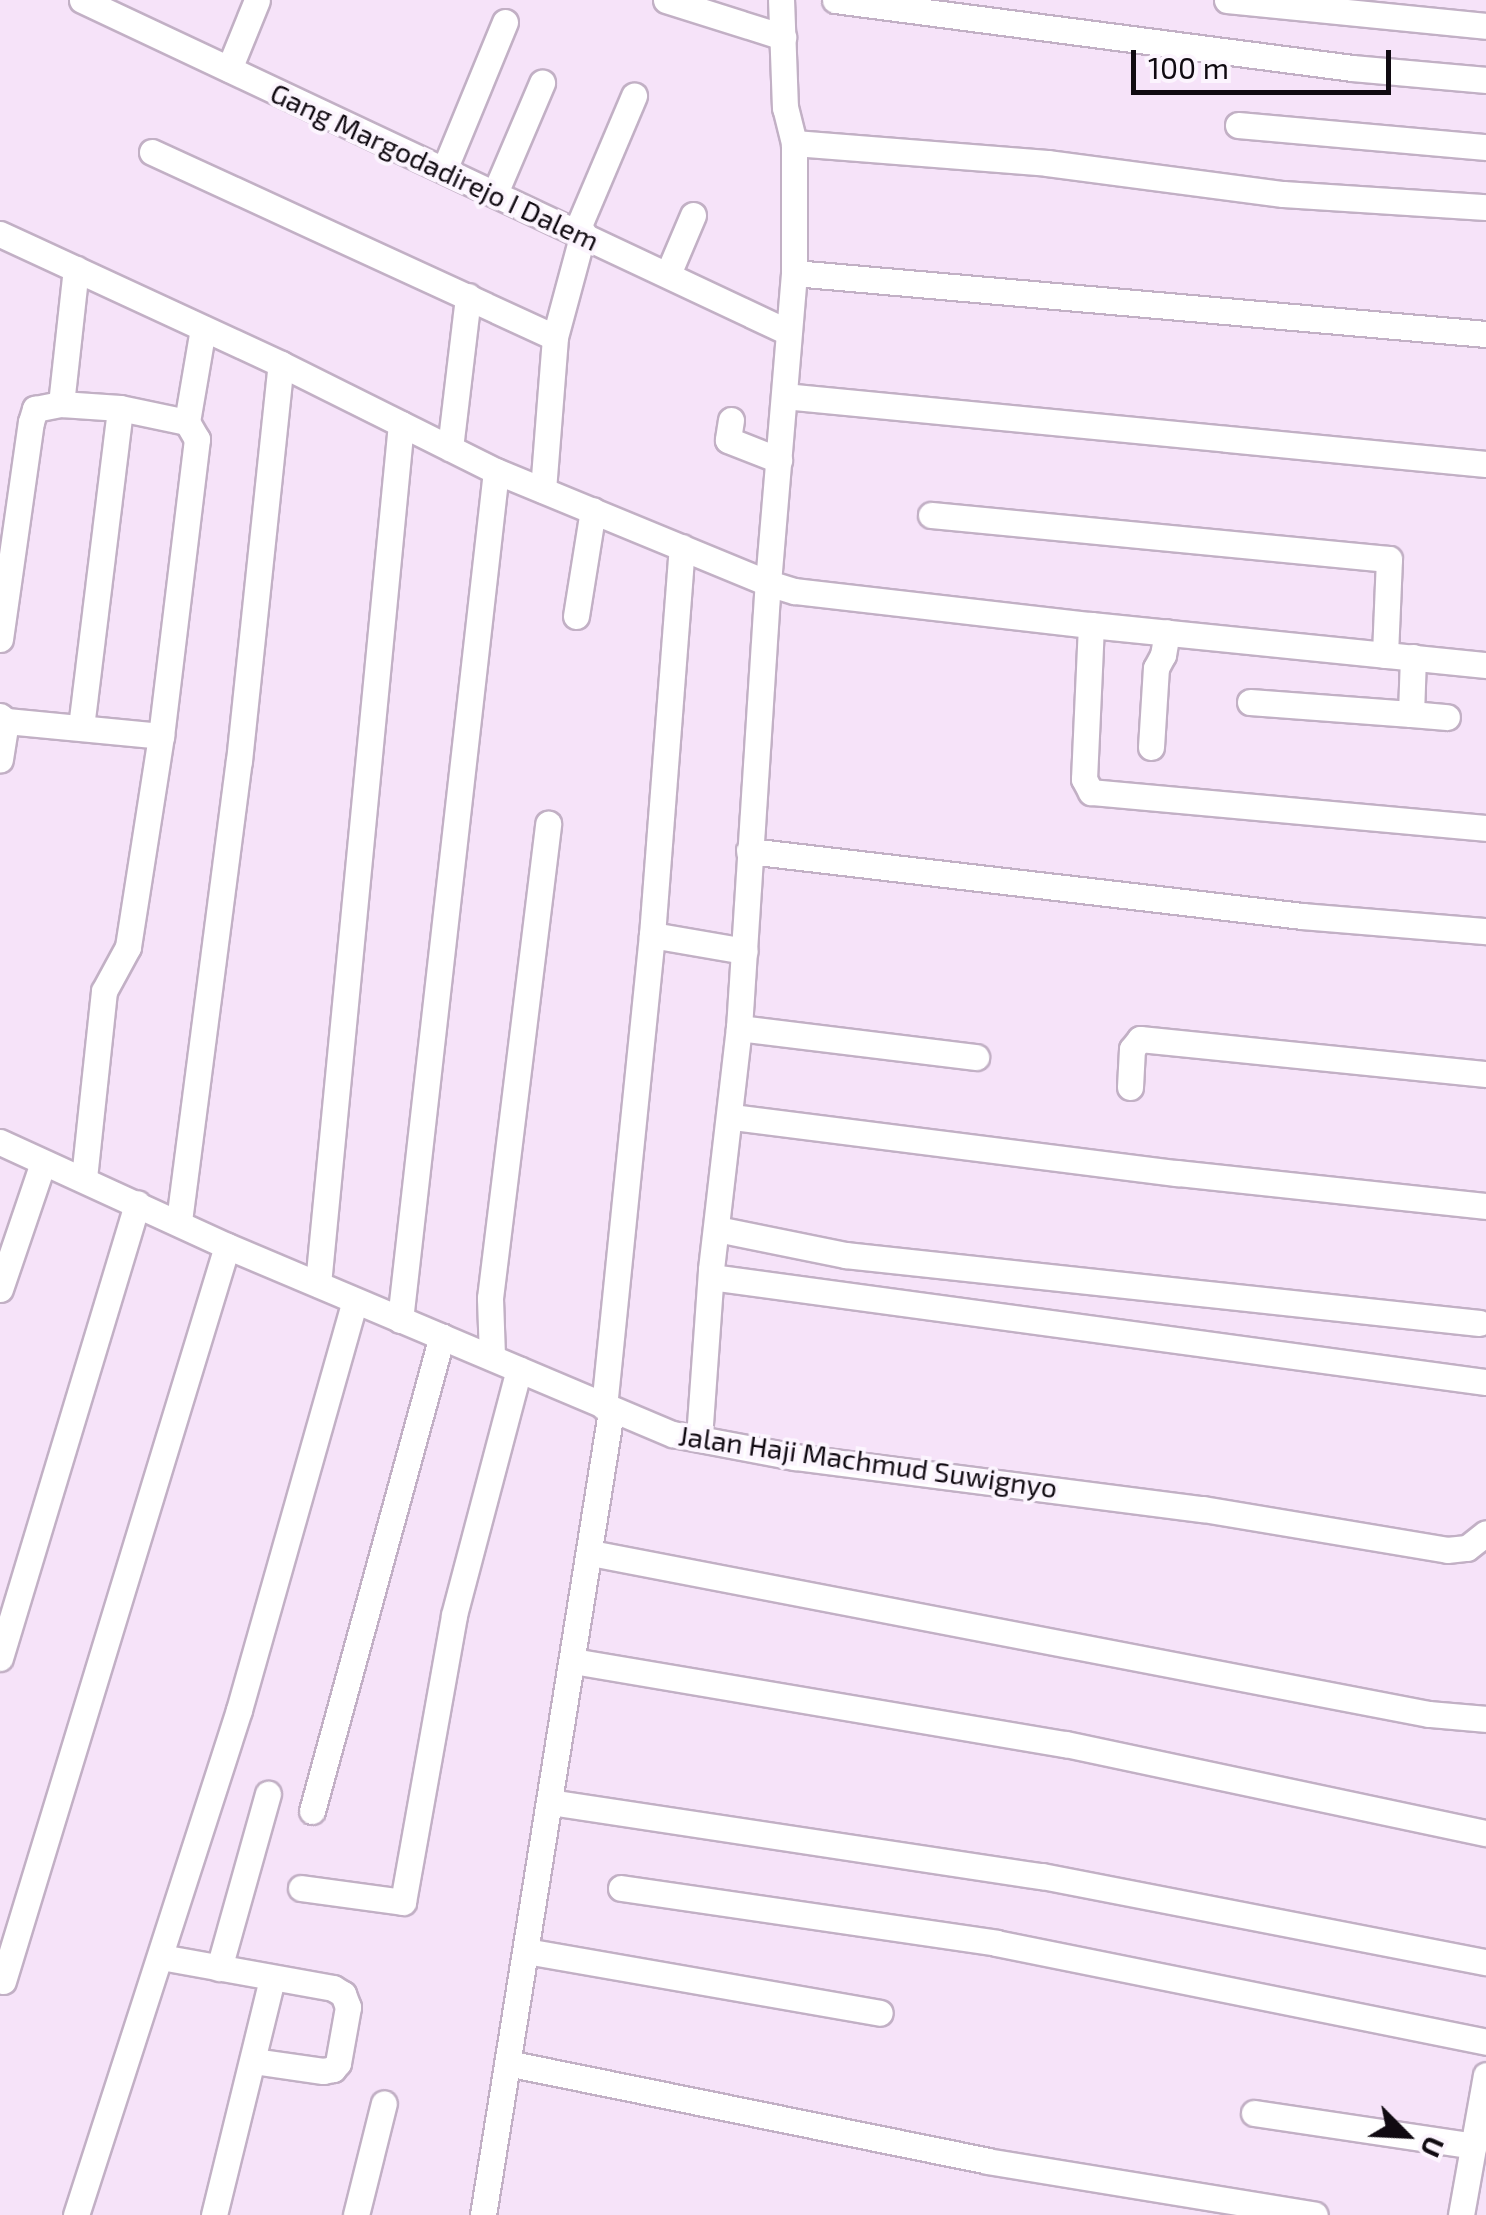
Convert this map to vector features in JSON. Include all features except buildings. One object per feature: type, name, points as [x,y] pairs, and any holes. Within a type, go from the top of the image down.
[{"type":"street","name":"Gang Margodadirejo I Dalem","points":[[82,0],[112,6],[229,69],[788,332]]},
{"type":"street","points":[[229,69],[258,0]]},
{"type":"street","points":[[666,0],[783,37]]},
{"type":"street","points":[[699,1438],[711,1278],[732,1116],[768,584],[794,273],[794,143],[785,108],[781,0]]},
{"type":"street","points":[[834,0],[1352,68],[1486,80]]},
{"type":"street","points":[[1226,0],[1486,26]]},
{"type":"street","points":[[444,170],[505,22]]},
{"type":"street","points":[[495,193],[542,83]]},
{"type":"street","points":[[543,490],[555,337],[580,232],[634,96]]},
{"type":"street","points":[[1238,125],[1486,147]]},
{"type":"street","points":[[794,143],[1047,164],[1283,194],[1486,207]]},
{"type":"street","points":[[152,152],[555,337]]},
{"type":"street","points":[[668,274],[693,215]]},
{"type":"street","points":[[0,234],[281,364],[496,471],[768,584],[1090,625],[1486,665]]},
{"type":"street","points":[[61,404],[76,269]]},
{"type":"street","points":[[794,273],[1486,334]]},
{"type":"street","points":[[450,448],[468,296]]},
{"type":"street","points":[[84,1179],[104,991],[128,947],[161,736],[197,439],[187,422],[203,328]]},
{"type":"street","points":[[178,1221],[238,761],[281,364]]},
{"type":"street","points":[[784,396],[1486,464]]},
{"type":"street","points":[[0,639],[35,409],[61,404],[120,408],[187,422]]},
{"type":"street","points":[[80,726],[120,408]]},
{"type":"street","points":[[731,420],[728,440],[779,460]]},
{"type":"street","points":[[318,1284],[401,424]]},
{"type":"street","points":[[400,1320],[496,471]]},
{"type":"street","points":[[576,616],[593,510]]},
{"type":"street","points":[[932,515],[1389,559],[1385,654]]},
{"type":"street","points":[[482,2215],[591,1554],[652,934],[682,547]]},
{"type":"street","points":[[1090,625],[1084,780],[1091,792],[1486,828]]},
{"type":"street","points":[[1151,747],[1156,668],[1163,655],[1166,632]]},
{"type":"street","points":[[1411,714],[1414,658]]},
{"type":"street","points":[[1250,702],[1447,717]]},
{"type":"street","points":[[0,760],[3,718],[161,736]]},
{"type":"street","points":[[492,1356],[490,1298],[548,824]]},
{"type":"street","points":[[749,851],[1302,916],[1486,930]]},
{"type":"street","points":[[652,934],[745,951]]},
{"type":"street","points":[[739,1028],[976,1058]]},
{"type":"street","points":[[1130,1087],[1133,1045],[1146,1038],[1486,1074]]},
{"type":"street","points":[[732,1116],[1178,1174],[1486,1206]]},
{"type":"street","name":"Jalan Haji Machmud Suwignyo","points":[[0,1142],[227,1246],[673,1434],[796,1457],[1203,1508],[1447,1550],[1467,1548],[1486,1533]]},
{"type":"street","points":[[0,1289],[43,1162]]},
{"type":"street","points":[[0,1658],[137,1203]]},
{"type":"street","points":[[717,1230],[845,1255],[1479,1323]]},
{"type":"street","points":[[3,1981],[227,1246]]},
{"type":"street","points":[[711,1278],[1486,1382]]},
{"type":"street","points":[[76,2215],[239,1710],[356,1301]]},
{"type":"street","points":[[312,1811],[442,1336]]},
{"type":"street","points":[[301,1888],[403,1902],[454,1614],[519,1369]]},
{"type":"street","points":[[591,1554],[1033,1634],[1374,1704],[1486,1719]]},
{"type":"street","points":[[574,1661],[1066,1744],[1486,1833]]},
{"type":"street","points":[[219,1968],[268,1794]]},
{"type":"street","points":[[550,1802],[1042,1876],[1486,1962]]},
{"type":"street","points":[[620,1888],[996,1943],[1486,2042]]},
{"type":"street","points":[[526,1951],[880,2013]]},
{"type":"street","points":[[162,1957],[343,1994],[348,2008],[338,2063],[322,2071],[253,2061]]},
{"type":"street","points":[[214,2215],[272,1979]]},
{"type":"street","points":[[507,2063],[988,2162],[1315,2215]]},
{"type":"street","points":[[1461,2215],[1486,2075]]},
{"type":"street","points":[[356,2215],[384,2103]]},
{"type":"street","points":[[1254,2114],[1474,2146]]}]
